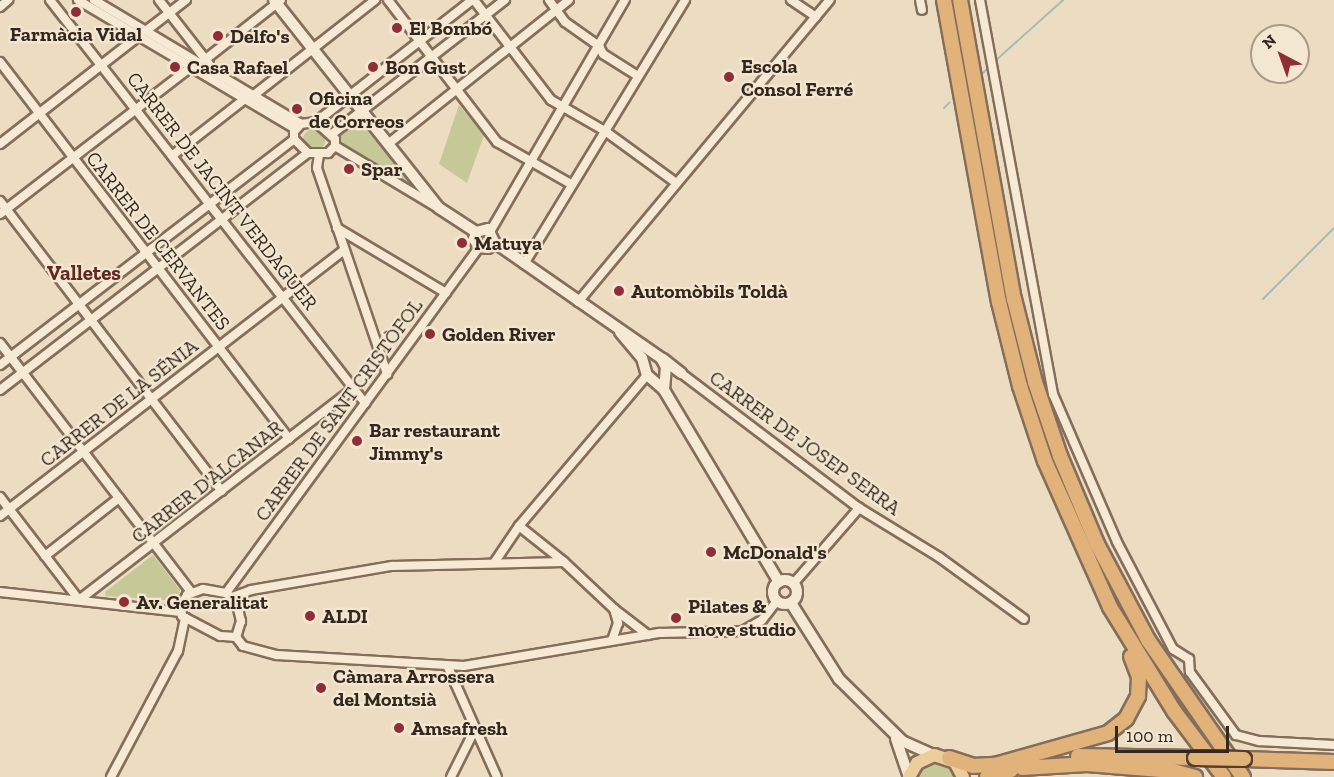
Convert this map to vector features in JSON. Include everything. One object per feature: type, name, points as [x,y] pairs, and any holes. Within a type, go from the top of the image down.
[{"type":"highway","points":[[944,0],[1008,339],[1045,461],[1135,665],[1138,696],[1126,719],[1108,733],[987,777]]},
{"type":"highway","points":[[960,0],[1014,299],[1035,382],[1097,544],[1164,666],[1243,777]]},
{"type":"highway","points":[[1083,550],[1136,651],[1224,777]]},
{"type":"highway","points":[[1164,666],[1251,777]]},
{"type":"highway","points":[[1022,764],[1095,755],[1334,762]]},
{"type":"highway","points":[[949,759],[982,766],[1087,764],[1173,771],[1195,777]]},
{"type":"main road","points":[[909,777],[917,763],[934,755],[949,759],[963,777]]},
{"type":"street","points":[[0,7],[8,0]]},
{"type":"street","name":"CARRER DE JACINT VERDAGUER","points":[[50,0],[103,64],[365,403]]},
{"type":"street","points":[[78,0],[204,61]]},
{"type":"street","points":[[94,0],[192,66],[250,96]]},
{"type":"street","points":[[159,0],[204,61],[250,96],[298,126],[316,122],[473,0],[551,100],[605,131],[675,182]]},
{"type":"street","points":[[0,144],[186,0]]},
{"type":"street","points":[[173,155],[375,0]]},
{"type":"street","points":[[388,0],[497,142],[571,184]]},
{"type":"street","points":[[332,134],[506,0]]},
{"type":"street","points":[[549,0],[556,10],[599,46],[603,54],[638,76]]},
{"type":"street","points":[[388,144],[569,0]]},
{"type":"street","points":[[476,232],[475,242],[479,247],[488,248],[492,236],[532,162],[625,0]]},
{"type":"street","points":[[524,264],[685,0]]},
{"type":"street","points":[[791,0],[816,17]]},
{"type":"street","points":[[578,302],[675,182],[830,0]]},
{"type":"street","points":[[920,0],[921,10]]},
{"type":"street","points":[[980,0],[1053,394],[1118,542],[1173,649],[1189,659],[1190,672],[1236,735],[1259,741],[1334,745]]},
{"type":"street","points":[[204,61],[277,1],[312,49],[439,208]]},
{"type":"street","name":"CARRER DE CERVANTES","points":[[0,62],[289,439]]},
{"type":"street","points":[[3,211],[192,66]]},
{"type":"street","points":[[316,122],[332,134],[335,146],[476,232]]},
{"type":"street","points":[[0,365],[294,139],[298,126]]},
{"type":"street","points":[[294,139],[308,153],[320,155],[335,146]]},
{"type":"street","points":[[0,390],[308,153]]},
{"type":"street","points":[[320,155],[317,168],[387,374]]},
{"type":"street","points":[[0,201],[3,211],[79,304],[222,490]]},
{"type":"street","points":[[337,228],[446,293]]},
{"type":"street","points":[[476,232],[485,228],[524,264],[681,373]]},
{"type":"street","name":"CARRER DE SANT CRISTÒFOL","points":[[229,595],[479,247]]},
{"type":"street","name":"CARRER DE LA SÉNIA","points":[[0,516],[344,250]]},
{"type":"street","points":[[620,332],[642,358],[646,372],[664,390],[779,582]]},
{"type":"street","points":[[0,343],[191,591]]},
{"type":"street","points":[[494,563],[519,526],[646,372],[649,357],[660,357]]},
{"type":"street","points":[[660,357],[665,372],[664,390]]},
{"type":"street","points":[[646,372],[681,373]]},
{"type":"street","name":"CARRER DE JOSEP SERRA","points":[[681,373],[859,508],[910,539],[1024,619]]},
{"type":"street","name":"CARRER D'ALCANAR","points":[[79,600],[354,388]]},
{"type":"street","points":[[0,497],[79,600]]},
{"type":"street","points":[[45,556],[119,498]]},
{"type":"street","points":[[779,582],[795,582],[859,508]]},
{"type":"street","points":[[519,526],[564,562],[614,609],[649,636]]},
{"type":"street","points":[[191,591],[203,589],[229,595],[392,566],[564,562]]},
{"type":"street","points":[[777,601],[774,589],[779,582]]},
{"type":"street","points":[[791,603],[797,594],[795,582]]},
{"type":"street","points":[[111,777],[178,651],[183,615],[191,591]]},
{"type":"street","points":[[0,592],[79,600],[183,615],[220,636],[236,637],[243,646],[277,655],[448,667],[612,640],[696,630],[743,631],[762,620],[777,601]]},
{"type":"street","points":[[229,595],[240,612],[240,631],[236,637]]},
{"type":"street","points":[[777,601],[791,603],[839,679],[886,727],[912,747],[934,755]]},
{"type":"street","points":[[612,640],[618,623],[614,609]]},
{"type":"street","points":[[448,667],[497,777]]},
{"type":"street","points":[[886,727],[902,749],[909,777]]},
{"type":"street","points":[[451,777],[475,729]]},
{"type":"green space","points":[[459,105],[484,135],[467,183],[439,164]]},
{"type":"green space","points":[[358,120],[422,195],[339,145],[338,133]]},
{"type":"green space","points":[[314,129],[322,132],[325,140],[322,148],[314,151],[306,148],[303,140],[306,132]]},
{"type":"green space","points":[[153,555],[180,590],[177,601],[106,596],[105,592]]},
{"type":"green space","points":[[937,761],[950,765],[957,777],[915,777],[924,764]]},
{"type":"waterway","points":[[994,62],[1063,0]]},
{"type":"waterway","points":[[983,73],[988,68]]},
{"type":"waterway","points":[[944,108],[950,102]]},
{"type":"waterway","points":[[1263,299],[1334,228]]},
{"type":"place","name":"Farmàcia Vidal","points":[[76,12]]},
{"type":"place","name":"El Bombó","points":[[397,28]]},
{"type":"place","name":"Delfo's","points":[[218,36]]},
{"type":"place","name":"Casa Rafael","points":[[175,67]]},
{"type":"place","name":"Bon Gust","points":[[373,67]]},
{"type":"place","name":"Escola Consol Ferré","points":[[729,77]]},
{"type":"place","name":"Oficina de Correos","points":[[297,109]]},
{"type":"place","name":"Spar","points":[[349,169]]},
{"type":"place","name":"Matuya","points":[[462,243]]},
{"type":"place","name":"Automòbils Toldà","points":[[619,291]]},
{"type":"place","name":"Golden River","points":[[430,334]]},
{"type":"place","name":"Bar restaurant Jimmy's","points":[[357,441]]},
{"type":"place","name":"McDonald's","points":[[711,552]]},
{"type":"place","name":"Av. Generalitat","points":[[124,602]]},
{"type":"place","name":"ALDI","points":[[310,616]]},
{"type":"place","name":"Pilates & move studio","points":[[676,618]]},
{"type":"place","name":"Càmara Arrossera del Montsià","points":[[321,688]]},
{"type":"place","name":"Amsafresh","points":[[399,728]]},
{"type":"district","name":"Valletes","points":[[84,273]]}]
